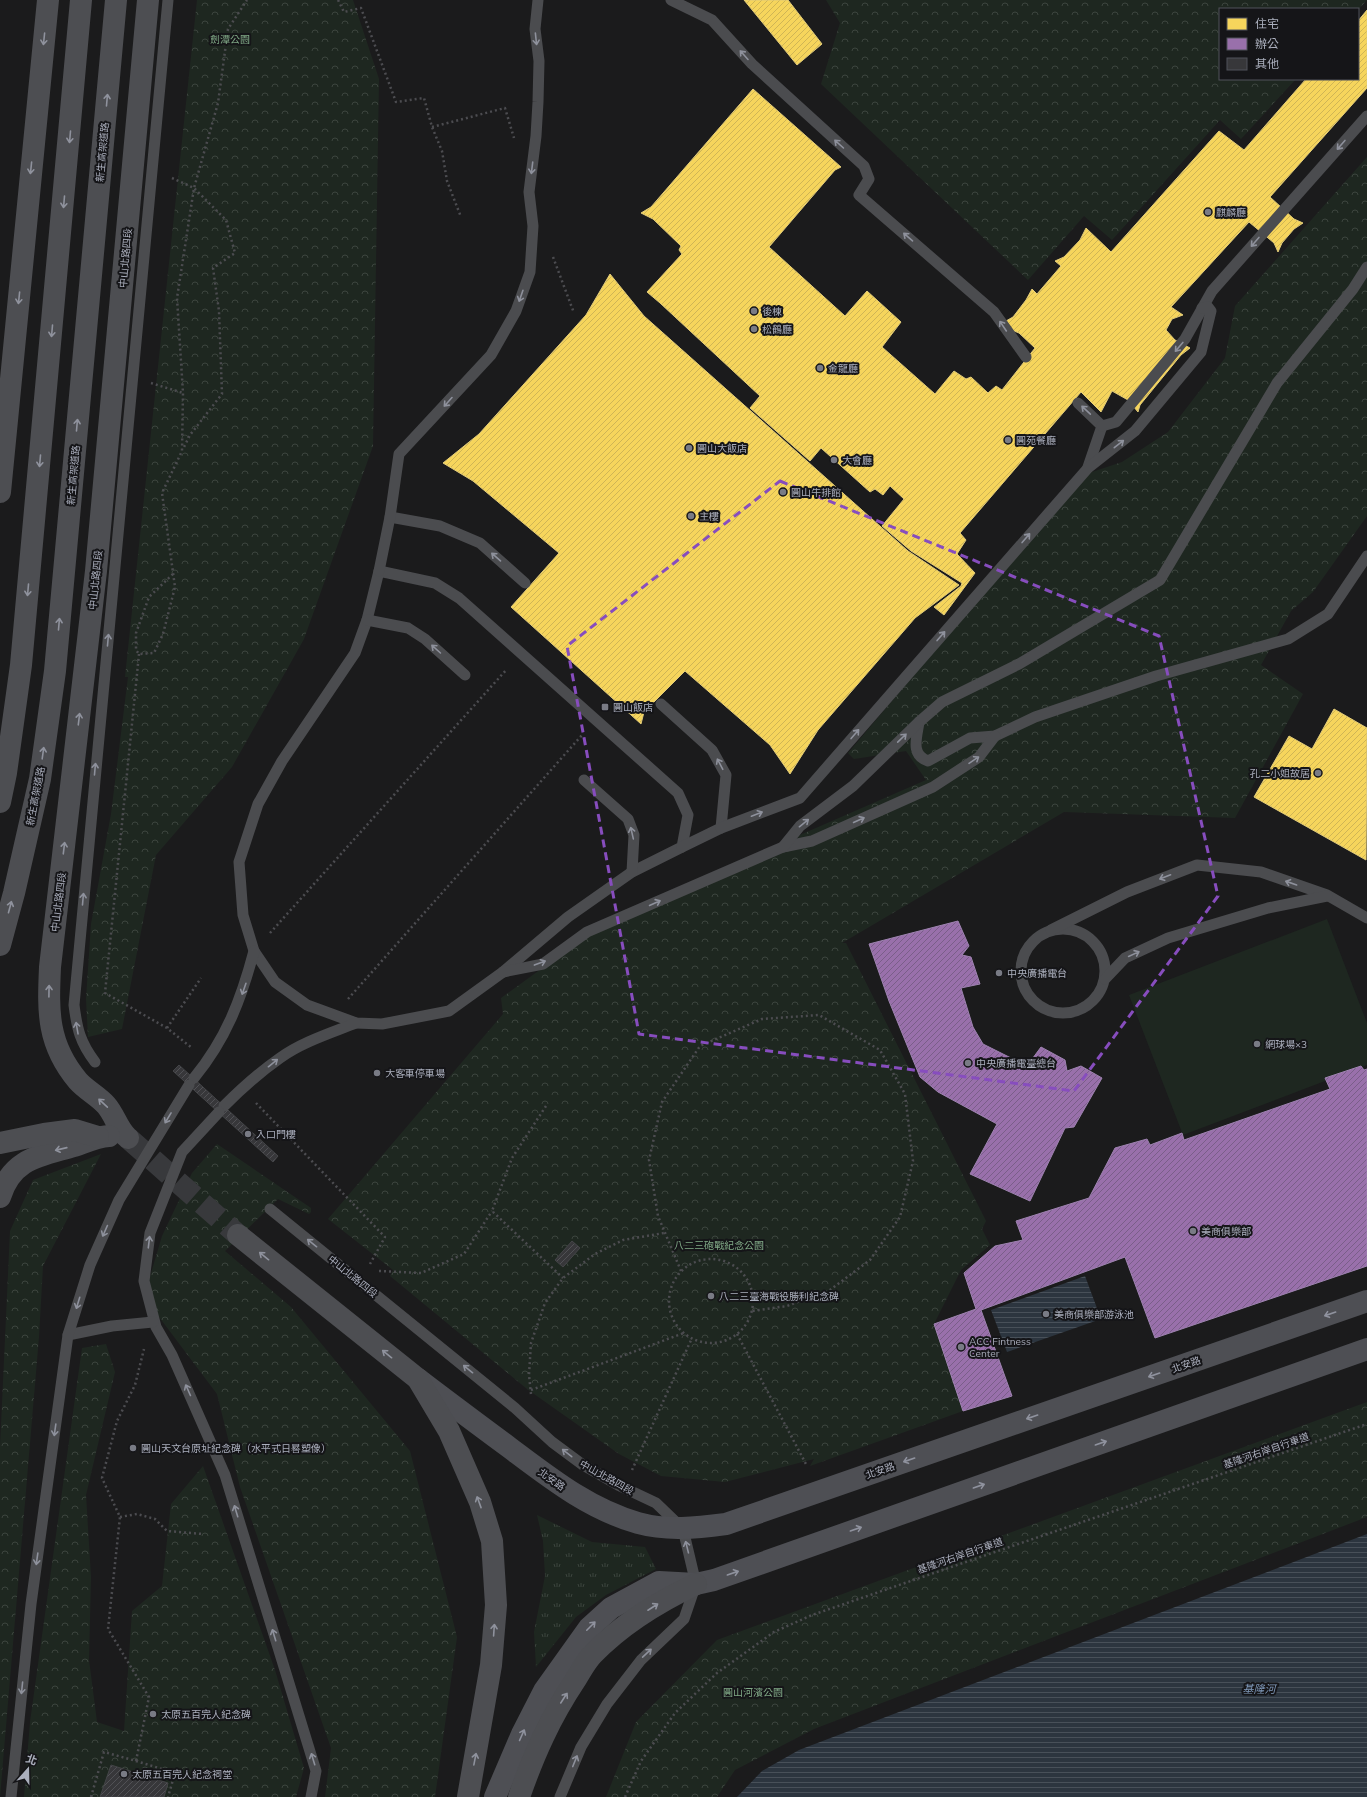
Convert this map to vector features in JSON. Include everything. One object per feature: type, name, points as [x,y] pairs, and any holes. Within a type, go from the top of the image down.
[{"type":"main road","points":[[0,492],[48,0]]},
{"type":"main road","points":[[0,802],[6,772],[21,665],[82,0]]},
{"type":"main road","name":"新生高架道路","points":[[0,945],[14,893],[40,779],[55,671],[116,0]]},
{"type":"main road","name":"中山北路四段","points":[[98,1137],[126,1136],[107,1106],[79,1082],[57,1049],[50,1021],[50,966],[97,563],[148,0]]},
{"type":"main road","points":[[0,1143],[44,1134],[75,1130],[98,1137]]},
{"type":"main road","points":[[0,1196],[9,1176],[25,1162],[42,1154],[75,1146],[98,1137]]},
{"type":"main road","points":[[238,1235],[418,1379],[449,1431],[480,1502],[492,1541],[496,1605],[491,1665],[468,1797]]},
{"type":"main road","name":"北安路","points":[[418,1379],[534,1466],[583,1500],[605,1511],[639,1523],[683,1529],[726,1524],[1367,1301]]},
{"type":"main road","points":[[519,1797],[536,1751],[559,1704],[592,1655],[623,1627],[665,1599],[696,1584],[1367,1349]]},
{"type":"main road","points":[[495,1797],[522,1734],[544,1691],[589,1628],[611,1608],[659,1582],[696,1584]]},
{"type":"lane","name":"中山北路四段","points":[[95,1062],[86,1050],[77,1032],[74,1005],[168,0]]},
{"type":"lane","points":[[538,0],[535,29],[539,61],[538,102],[536,136],[529,192],[533,226],[530,272],[516,311],[491,355],[399,454],[390,517],[379,571],[367,620],[355,653],[282,761],[258,804],[239,862],[243,915],[254,951],[275,982],[307,1005],[356,1023],[382,1024],[449,1011],[503,972],[568,917],[632,872],[721,828],[800,798],[1088,468],[1135,431],[1201,352],[1211,311],[1208,307],[1202,308]]},
{"type":"lane","points":[[671,0],[712,20],[752,64],[864,166],[869,179],[860,195],[994,312],[1026,357]]},
{"type":"lane","points":[[1102,426],[1116,422],[1185,340],[1212,291],[1367,116]]},
{"type":"lane","points":[[783,847],[800,826],[853,786],[919,722],[942,702],[1019,664],[1160,580],[1277,384],[1353,289],[1367,267]]},
{"type":"lane","points":[[1353,289],[1367,282]]},
{"type":"lane","points":[[1078,403],[1102,426]]},
{"type":"lane","points":[[1088,468],[1102,426]]},
{"type":"lane","points":[[390,517],[440,526],[480,543],[525,583]]},
{"type":"lane","points":[[919,722],[916,742],[917,753],[921,759],[928,761],[970,738],[996,736],[1035,717],[1156,676],[1288,638],[1328,614],[1367,556]]},
{"type":"lane","points":[[379,571],[435,584],[459,598],[678,794],[688,815],[682,847]]},
{"type":"lane","points":[[367,620],[408,628],[425,639],[465,674]]},
{"type":"lane","points":[[660,704],[712,750],[726,775],[721,828]]},
{"type":"lane","points":[[503,972],[543,964],[587,932],[783,847],[812,841],[933,787],[979,757],[996,736]]},
{"type":"lane","points":[[584,780],[628,819],[634,835],[632,872]]},
{"type":"lane","points":[[1051,930],[1066,929],[1080,932],[1092,940],[1101,951],[1105,964],[1105,979],[1101,992],[1092,1003],[1079,1010],[1066,1013],[1052,1012],[1040,1006],[1026,991],[1023,985],[1021,972],[1023,958],[1029,946],[1039,936],[1051,930],[1127,892],[1197,865],[1260,872],[1327,895],[1367,918]]},
{"type":"lane","points":[[1105,979],[1125,958],[1168,938],[1260,910],[1327,895]]},
{"type":"lane","points":[[11,1797],[31,1604],[68,1335],[90,1265],[119,1200],[191,1082],[208,1060],[228,1028],[244,988],[254,951]]},
{"type":"lane","points":[[311,1797],[316,1771],[225,1475],[172,1354],[154,1325],[144,1281],[150,1233],[182,1152],[242,1088],[281,1057],[318,1038],[356,1023]]},
{"type":"lane","name":"中山北路四段","points":[[270,1209],[516,1408],[552,1442],[583,1466],[656,1503],[683,1529]]},
{"type":"lane","points":[[68,1335],[112,1326],[154,1325]]},
{"type":"lane","points":[[560,1797],[581,1747],[607,1704],[640,1660],[684,1619],[696,1584],[683,1529]]},
{"type":"path","points":[[182,452],[184,393],[177,298],[194,188],[218,104],[228,29],[247,0]]},
{"type":"path","points":[[338,0],[344,12],[361,8],[396,102],[424,98],[432,126],[442,151],[447,181],[461,218]]},
{"type":"path","points":[[139,654],[154,653],[163,634],[175,587],[162,493],[190,435],[222,394],[219,311],[213,268],[235,253],[226,220],[194,188],[168,177]]},
{"type":"path","points":[[162,386],[184,393]]},
{"type":"path","points":[[173,574],[149,597],[136,633],[136,650],[139,654],[105,993],[167,1028],[208,1060]]},
{"type":"path","points":[[254,951],[521,654]]},
{"type":"path","points":[[334,1015],[596,720]]},
{"type":"path","points":[[167,1028],[201,978]]},
{"type":"path","points":[[681,1271],[658,1216],[649,1160],[662,1102],[700,1046],[762,1019],[819,1015],[880,1050],[905,1094],[913,1161],[900,1217],[870,1260],[830,1290],[787,1306],[752,1311]]},
{"type":"path","points":[[242,1088],[385,1237],[366,1270]]},
{"type":"path","points":[[374,1271],[421,1273],[464,1254],[492,1211],[512,1158],[546,1106]]},
{"type":"path","points":[[492,1211],[563,1278]]},
{"type":"path","points":[[531,1396],[529,1375],[531,1342],[545,1303],[563,1278],[595,1254],[623,1240],[664,1233]]},
{"type":"path","points":[[705,1259],[719,1259],[732,1264],[742,1273],[750,1284],[753,1297],[752,1311],[746,1324],[737,1334],[727,1340],[704,1342],[692,1338],[684,1333],[673,1318],[670,1309],[669,1295],[673,1282],[681,1271],[692,1263],[705,1259]]},
{"type":"path","points":[[136,1762],[150,1697],[108,1629],[120,1517],[102,1478],[117,1421],[135,1385],[145,1347],[154,1325]]},
{"type":"path","points":[[531,1390],[684,1333]]},
{"type":"path","points":[[737,1334],[807,1466]]},
{"type":"path","points":[[629,1476],[692,1338]]},
{"type":"path","name":"基隆河右岸自行車道","points":[[625,1797],[641,1761],[675,1713],[717,1673],[774,1632],[812,1614],[1367,1424]]},
{"type":"path","points":[[120,1517],[137,1514],[155,1519],[167,1531],[203,1534]]},
{"type":"path","points":[[91,1797],[104,1752],[175,1773],[168,1797]]},
{"type":"highlighted area","points":[[780,481],[1159,636],[1218,896],[1074,1091],[639,1034],[567,646]]},
{"type":"green space","name":"劍潭公園","points":[[197,0],[353,0],[379,79],[373,446],[304,639],[232,767],[156,855],[122,1029],[88,1037],[86,999],[91,924],[111,814],[128,677],[125,677]]},
{"type":"green space","points":[[826,0],[1367,0],[1359,9],[1219,8],[1219,80],[1295,80],[1241,139],[1220,120],[1112,240],[1084,216],[1028,280],[821,84],[840,23]]},
{"type":"green space","name":"八二三砲戰紀念公園","points":[[1367,157],[1367,516],[1313,592],[1291,611],[1261,665],[1303,694],[1235,818],[1064,812],[842,943],[846,943],[986,1221],[982,1229],[990,1245],[961,1270],[934,1324],[963,1411],[810,1466],[814,1459],[725,1482],[661,1476],[619,1454],[527,1389],[390,1276],[393,1270],[328,1219],[503,1014],[501,998],[614,916],[926,780],[906,751],[854,759],[848,753],[1083,475],[1122,462],[1168,432],[1225,358],[1235,306]]},
{"type":"green space","name":"網球場×3","points":[[1327,919],[1367,1023],[1367,1065],[1183,1135],[1129,995]]},
{"type":"green space","points":[[217,1144],[311,1208],[311,1212],[309,1214],[278,1199],[225,1251],[291,1307],[410,1451],[457,1637],[435,1797],[325,1797],[331,1748],[240,1487],[217,1394],[144,1297],[162,1236],[192,1173]]},
{"type":"green space","points":[[101,1154],[43,1266],[39,1337],[0,1797],[0,1447],[10,1231],[33,1180]]},
{"type":"green space","points":[[106,1344],[115,1372],[86,1495],[91,1577],[89,1660],[97,1722],[124,1731],[132,1611],[162,1586],[171,1504],[203,1466],[275,1670],[304,1768],[296,1797],[24,1797],[30,1722],[82,1348]]},
{"type":"green space","name":"圓山河濱公園","points":[[1367,1402],[1367,1517],[814,1729],[735,1770],[717,1797],[606,1797],[636,1722],[717,1640]]},
{"type":"green space","points":[[537,1515],[592,1542],[645,1547],[656,1569],[606,1595],[576,1617],[536,1667],[534,1632],[545,1576],[543,1541]]},
{"type":"water","name":"美商俱樂部游泳池","points":[[1085,1276],[1101,1319],[1007,1352],[991,1310]]},
{"type":"water","name":"基隆河","points":[[1367,1534],[1367,1797],[737,1797],[762,1771],[799,1750]]},
{"type":"building: 住宅","points":[[744,0],[788,0],[822,44],[797,65]]},
{"type":"building: 住宅","name":"後棟","points":[[1367,10],[1367,88],[1270,197],[1294,219],[1303,223],[1294,229],[1282,243],[1278,252],[1274,243],[1249,222],[1171,307],[1183,315],[1172,319],[1166,330],[1175,340],[1190,348],[1181,355],[1140,405],[1138,412],[1128,400],[1112,391],[1101,412],[1081,392],[960,533],[966,540],[957,554],[975,573],[944,615],[934,607],[961,586],[962,583],[911,551],[882,526],[904,499],[890,486],[883,495],[875,489],[870,492],[821,448],[810,461],[750,408],[760,396],[647,292],[682,254],[679,250],[681,246],[653,219],[641,213],[651,207],[753,89],[841,167],[835,170],[769,247],[845,316],[867,291],[901,322],[882,347],[935,394],[954,371],[966,379],[971,377],[988,393],[996,386],[1002,390],[1035,348],[1019,333],[999,325],[1013,317],[1026,300],[1032,289],[1037,294],[1061,266],[1055,261],[1064,257],[1080,240],[1086,228],[1111,252],[1219,131],[1244,150],[1305,80],[1359,80],[1359,20]]},
{"type":"building: 住宅","name":"主樓","points":[[610,274],[644,316],[908,551],[959,585],[915,618],[818,730],[790,774],[770,745],[685,671],[644,712],[641,724],[511,607],[559,553],[473,481],[443,463],[479,434],[586,315]]},
{"type":"building: 住宅","name":"孔二小姐故居","points":[[1334,709],[1367,728],[1366,860],[1254,797],[1289,736],[1312,749]]},
{"type":"building: 辦公","name":"中央廣播電臺總台","points":[[958,921],[969,946],[962,955],[971,957],[980,984],[961,988],[973,1027],[983,1044],[1027,1066],[1041,1047],[1065,1060],[1067,1071],[1081,1066],[1102,1078],[1074,1127],[1065,1128],[1030,1201],[970,1174],[997,1124],[938,1092],[920,1077],[889,1001],[869,944]]},
{"type":"building: 辦公","name":"美商俱樂部","points":[[1361,1066],[1364,1070],[1367,1069],[1367,1266],[1155,1338],[1125,1257],[981,1310],[1012,1396],[963,1411],[934,1324],[976,1309],[964,1273],[995,1246],[1023,1240],[1016,1221],[1089,1198],[1115,1148],[1147,1139],[1150,1145],[1182,1133],[1184,1140],[1330,1089],[1325,1078]]},
{"type":"building: 其他","name":"入口門樓","points":[[179,1065],[278,1156],[273,1162],[173,1071]]},
{"type":"building: 其他","points":[[572,1241],[580,1248],[563,1267],[555,1260]]},
{"type":"building: 其他","name":"太原五百完人紀念祠堂","points":[[111,1765],[168,1783],[164,1797],[100,1797]]},
{"type":"tunnel","points":[[128,1138],[238,1235]]},
{"type":"place","name":"麒麟廳","points":[[1208,212]]},
{"type":"place","name":"後棟","points":[[754,311]]},
{"type":"place","name":"松鶴廳","points":[[754,329]]},
{"type":"place","name":"金龍廳","points":[[820,368]]},
{"type":"place","name":"圓苑餐廳","points":[[1008,440]]},
{"type":"place","name":"圓山大飯店","points":[[689,448]]},
{"type":"place","name":"大會廳","points":[[834,460]]},
{"type":"place","name":"圓山牛排館","points":[[783,492]]},
{"type":"place","name":"主樓","points":[[691,516]]},
{"type":"place","name":"圓山飯店","points":[[605,707]]},
{"type":"place","name":"孔二小姐故居","points":[[1318,773]]},
{"type":"place","name":"中央廣播電台","points":[[999,973]]},
{"type":"place","name":"網球場×3","points":[[1257,1044]]},
{"type":"place","name":"中央廣播電臺總台","points":[[968,1063]]},
{"type":"place","name":"大客車停車場","points":[[377,1073]]},
{"type":"place","name":"入口門樓","points":[[248,1134]]},
{"type":"place","name":"美商俱樂部","points":[[1193,1231]]},
{"type":"place","name":"八二三臺海戰役勝利紀念碑","points":[[711,1296]]},
{"type":"place","name":"美商俱樂部游泳池","points":[[1046,1314]]},
{"type":"place","name":"ACC Fintness Center","points":[[961,1347]]},
{"type":"place","name":"圓山天文台原址紀念碑（水平式日晷塑像）","points":[[133,1448]]},
{"type":"place","name":"太原五百完人紀念碑","points":[[153,1714]]},
{"type":"place","name":"太原五百完人紀念祠堂","points":[[124,1774]]}]
